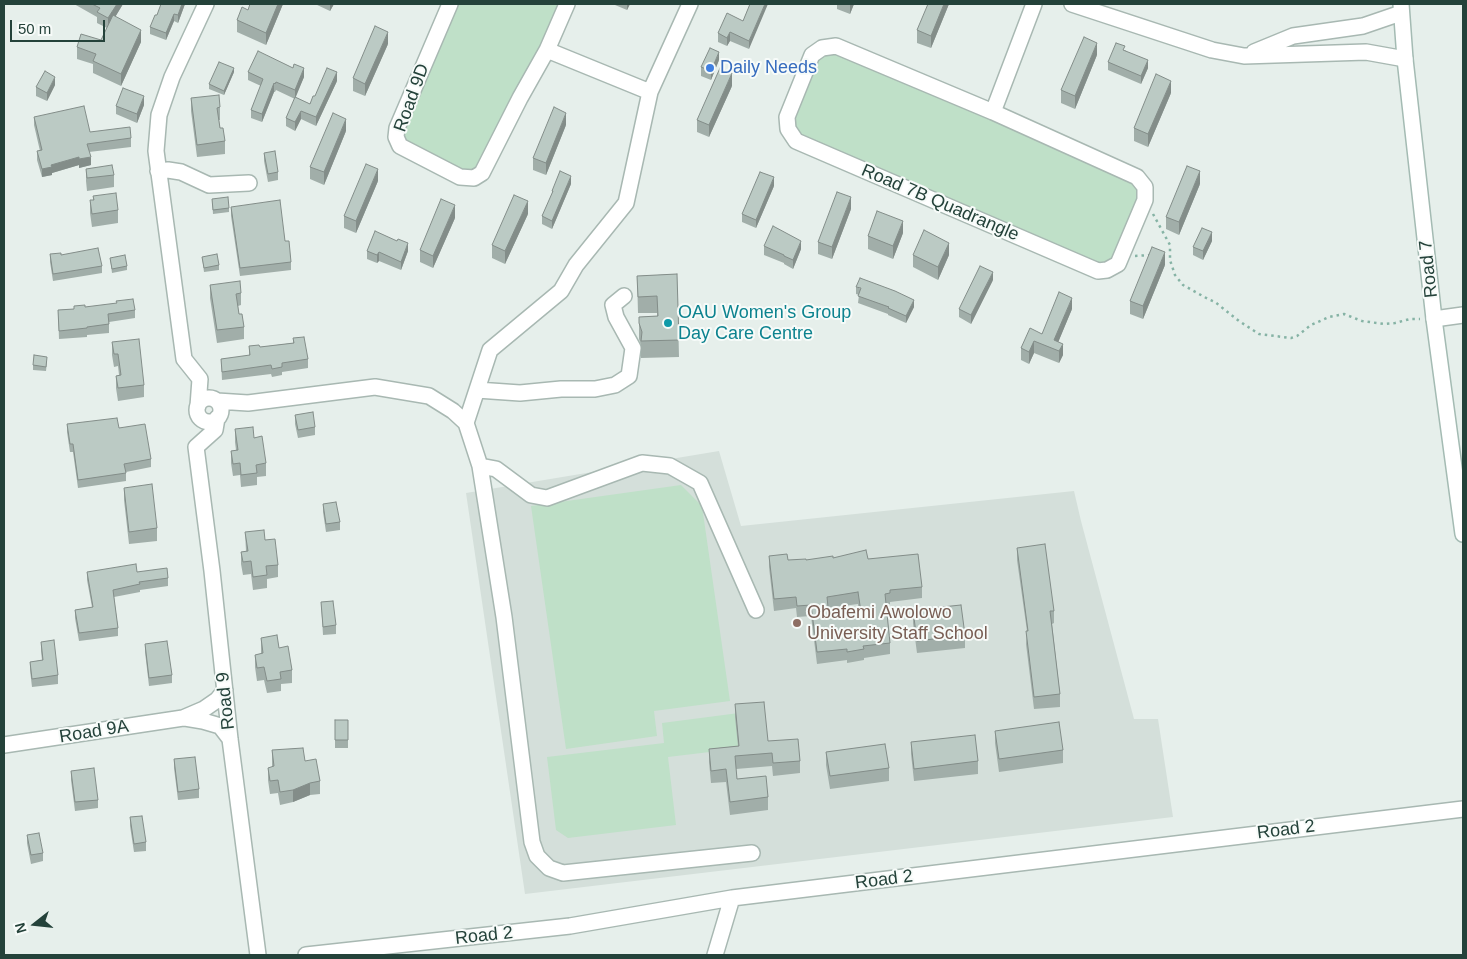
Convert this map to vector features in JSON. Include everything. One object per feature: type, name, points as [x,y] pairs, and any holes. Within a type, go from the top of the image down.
[{"type":"street","points":[[196,447],[207,432],[198,411],[200,379],[184,359],[156,151],[159,115],[172,77],[206,4]]},
{"type":"street","name":"Road 9D","points":[[450,4],[398,128],[396,137],[400,146],[460,177],[474,178],[482,173],[547,50],[567,4]]},
{"type":"street","points":[[466,423],[490,350],[561,291],[576,265],[626,203],[650,92],[690,4]]},
{"type":"street","points":[[993,112],[1034,4]]},
{"type":"street","points":[[1072,4],[1212,50],[1244,56],[1366,52],[1405,59]]},
{"type":"street","points":[[1244,56],[1293,36],[1363,26],[1401,9]]},
{"type":"street","name":"Road 7","points":[[1401,9],[1434,319],[1463,534]]},
{"type":"street","name":"Road 7B Quadrangle","points":[[836,46],[993,112],[1137,178],[1145,187],[1145,200],[1142,209],[1118,264],[1106,270],[1098,271],[796,141],[788,129],[787,117],[812,55],[822,48],[836,46]]},
{"type":"street","points":[[547,50],[650,92]]},
{"type":"street","points":[[158,171],[181,172],[208,185],[248,182]]},
{"type":"street","points":[[477,390],[520,393],[561,389],[595,389],[615,386],[629,376],[633,348],[616,317],[613,304],[624,296]]},
{"type":"street","points":[[1434,319],[1463,315]]},
{"type":"street","points":[[184,359],[206,376],[217,408],[215,430],[196,447]]},
{"type":"street","points":[[217,408],[232,408],[248,403],[375,387],[429,396],[453,411],[466,423],[480,466],[504,616],[532,842],[537,856],[549,868],[563,873],[752,853]]},
{"type":"street","points":[[209,398],[217,408],[213,421],[207,422],[202,420],[198,411],[200,402],[209,398]]},
{"type":"street","name":"Road 9","points":[[196,447],[212,571],[230,739],[258,955]]},
{"type":"street","points":[[480,466],[496,469],[531,495],[547,498],[642,463],[670,466],[700,483],[756,610]]},
{"type":"street","points":[[183,718],[204,709],[217,700],[225,690]]},
{"type":"street","points":[[183,718],[220,726],[230,739]]},
{"type":"street","name":"Road 9A","points":[[4,745],[183,718]]},
{"type":"street","name":"Road 2","points":[[306,955],[570,926],[732,898],[1463,809]]},
{"type":"street","points":[[715,955],[732,898]]},
{"type":"path","points":[[1142,209],[1154,215],[1170,245],[1170,260],[1175,275],[1183,286],[1215,302],[1239,321],[1260,334],[1292,338],[1311,325],[1329,317],[1344,314],[1362,321],[1384,324],[1410,318],[1434,319]]},
{"type":"path","points":[[1121,256],[1155,255]]},
{"type":"path","points":[[1162,257],[1170,260]]},
{"type":"shaded area","name":"Obafemi Awolowo University Staff School","points":[[719,451],[741,526],[1074,491],[1134,719],[1158,719],[1173,817],[525,894],[466,493]]},
{"type":"green space","points":[[454,4],[560,4],[481,168],[464,173],[404,144],[401,130]]},
{"type":"green space","points":[[840,52],[1127,177],[1137,187],[1139,198],[1113,259],[1096,266],[798,138],[792,117],[819,55]]},
{"type":"green space","points":[[681,485],[702,506],[730,701],[654,711],[657,736],[566,749],[531,506]]},
{"type":"green space","points":[[739,713],[743,748],[668,757],[676,825],[568,838],[556,830],[547,757],[664,743],[662,723]]},
{"type":"building","points":[[92,4],[117,4],[108,18],[97,12],[100,8]]},
{"type":"building","points":[[161,4],[182,4],[178,15],[174,14],[166,33],[150,27]]},
{"type":"building","points":[[250,4],[278,4],[266,33],[237,20],[242,7],[248,10]]},
{"type":"building","points":[[750,4],[765,4],[749,41],[730,32],[727,38],[718,33],[727,13],[743,21]]},
{"type":"building","points":[[928,4],[944,4],[931,36],[917,30]]},
{"type":"building","points":[[113,15],[141,30],[121,74],[93,61],[96,54],[77,47],[81,34],[101,40]]},
{"type":"building","points":[[375,26],[388,32],[365,84],[353,78]]},
{"type":"building","points":[[1084,37],[1097,43],[1075,96],[1061,90]]},
{"type":"building","points":[[1116,43],[1125,46],[1123,50],[1148,60],[1141,76],[1108,62]]},
{"type":"building","points":[[710,48],[719,52],[711,71],[701,67]]},
{"type":"building","points":[[258,51],[293,68],[294,64],[304,68],[295,90],[276,82],[274,83],[262,114],[251,110],[263,79],[248,72]]},
{"type":"building","points":[[219,62],[234,68],[224,91],[209,84]]},
{"type":"building","points":[[327,68],[337,72],[316,117],[301,111],[295,122],[286,118],[295,97],[310,104]]},
{"type":"building","points":[[720,68],[732,73],[709,125],[697,120]]},
{"type":"building","points":[[45,71],[55,77],[47,93],[36,87]]},
{"type":"building","points":[[1156,74],[1171,81],[1148,134],[1134,128]]},
{"type":"building","points":[[123,88],[144,96],[137,114],[116,106]]},
{"type":"building","points":[[219,95],[220,107],[217,108],[220,128],[223,128],[225,141],[197,145],[191,98]]},
{"type":"building","points":[[84,106],[90,132],[130,127],[131,138],[87,144],[91,157],[79,159],[79,157],[42,169],[37,151],[42,150],[34,117]]},
{"type":"building","points":[[554,107],[566,113],[546,163],[533,158]]},
{"type":"building","points":[[333,113],[346,119],[324,172],[310,167]]},
{"type":"building","points":[[275,151],[278,172],[268,174],[264,153]]},
{"type":"building","points":[[366,164],[378,169],[356,221],[344,216]]},
{"type":"building","points":[[112,165],[114,175],[87,178],[86,169]]},
{"type":"building","points":[[1187,166],[1200,171],[1179,222],[1166,217]]},
{"type":"building","points":[[560,171],[571,176],[552,221],[542,216]]},
{"type":"building","points":[[760,172],[774,177],[756,220],[742,214]]},
{"type":"building","points":[[837,192],[851,197],[832,247],[818,242]]},
{"type":"building","points":[[116,193],[118,210],[92,214],[90,200],[94,200],[93,196]]},
{"type":"building","points":[[514,195],[528,201],[505,251],[492,245]]},
{"type":"building","points":[[228,197],[229,208],[213,210],[212,199]]},
{"type":"building","points":[[441,199],[455,205],[433,256],[420,250]]},
{"type":"building","points":[[280,200],[285,241],[289,241],[291,262],[240,268],[231,207]]},
{"type":"building","points":[[877,211],[903,221],[893,246],[868,236]]},
{"type":"building","points":[[773,226],[801,241],[793,260],[764,246]]},
{"type":"building","points":[[1202,228],[1212,232],[1203,251],[1193,247]]},
{"type":"building","points":[[924,230],[949,243],[938,267],[913,255]]},
{"type":"building","points":[[375,231],[397,241],[398,239],[408,243],[401,262],[379,252],[377,255],[367,251]]},
{"type":"building","points":[[1152,247],[1165,252],[1143,306],[1130,301]]},
{"type":"building","points":[[98,248],[102,266],[53,274],[50,254],[61,253],[61,255]]},
{"type":"building","points":[[217,254],[219,265],[204,268],[202,257]]},
{"type":"building","points":[[125,255],[127,266],[112,269],[110,258]]},
{"type":"building","points":[[980,266],[993,272],[971,315],[959,309]]},
{"type":"building","points":[[677,274],[679,340],[641,341],[642,332],[639,317],[658,316],[657,296],[638,297],[637,276]]},
{"type":"building","points":[[860,278],[914,300],[906,316],[889,307],[858,296],[861,288],[856,287]]},
{"type":"building","points":[[240,281],[241,293],[236,294],[239,314],[242,314],[244,327],[217,330],[210,285]]},
{"type":"building","points":[[1059,292],[1072,298],[1054,340],[1063,344],[1059,351],[1034,341],[1029,352],[1021,348],[1030,328],[1042,334]]},
{"type":"building","points":[[133,299],[135,310],[108,314],[109,324],[59,331],[58,310],[74,309],[74,306],[85,305],[85,307],[117,303],[116,301]]},
{"type":"building","points":[[304,337],[308,359],[282,363],[282,367],[272,369],[271,365],[222,372],[221,359],[250,355],[249,346],[259,345],[260,347],[294,343],[293,338]]},
{"type":"building","points":[[139,339],[144,385],[118,388],[116,376],[121,375],[118,354],[114,354],[112,342]]},
{"type":"building","points":[[34,355],[47,357],[46,367],[33,365]]},
{"type":"building","points":[[313,412],[315,427],[298,430],[295,415]]},
{"type":"building","points":[[117,418],[119,428],[145,424],[151,459],[124,464],[126,473],[78,480],[73,444],[70,444],[67,424]]},
{"type":"building","points":[[253,427],[254,438],[262,436],[266,463],[256,465],[257,473],[241,475],[240,463],[233,464],[231,451],[238,450],[235,429]]},
{"type":"building","points":[[152,484],[157,528],[129,532],[124,488]]},
{"type":"building","points":[[336,502],[340,522],[326,524],[323,504]]},
{"type":"building","points":[[264,530],[265,540],[275,539],[278,565],[266,566],[267,575],[253,577],[251,561],[243,562],[241,552],[248,551],[245,532]]},
{"type":"building","points":[[1045,544],[1054,611],[1050,611],[1060,694],[1034,697],[1026,631],[1028,631],[1017,548]]},
{"type":"building","points":[[866,550],[868,559],[918,554],[922,587],[890,590],[890,593],[885,594],[890,643],[863,646],[864,649],[847,652],[847,649],[817,652],[811,605],[797,606],[796,597],[774,599],[769,556],[787,554],[788,560],[806,560],[833,556],[833,558]],"holes":[[[858,592],[861,612],[829,617],[827,597]]]},
{"type":"building","points":[[136,564],[137,572],[167,568],[168,578],[139,582],[140,584],[113,590],[118,628],[79,633],[75,610],[93,607],[87,572]]},
{"type":"building","points":[[333,601],[336,625],[323,627],[321,602]]},
{"type":"building","points":[[961,605],[965,635],[917,641],[913,610]]},
{"type":"building","points":[[277,635],[279,648],[288,646],[292,670],[280,672],[281,679],[267,681],[264,667],[257,668],[255,655],[263,653],[261,638]]},
{"type":"building","points":[[54,640],[58,675],[32,679],[30,662],[43,660],[41,642]]},
{"type":"building","points":[[167,641],[172,675],[149,678],[145,644]]},
{"type":"building","points":[[764,702],[768,741],[798,739],[800,761],[773,763],[772,753],[735,756],[737,779],[766,776],[768,797],[730,802],[726,769],[711,771],[709,749],[739,746],[735,704]]},
{"type":"building","points":[[335,720],[348,720],[348,740],[335,740]]},
{"type":"building","points":[[1059,722],[1063,750],[999,759],[995,731]]},
{"type":"building","points":[[975,735],[978,761],[914,769],[911,742]]},
{"type":"building","points":[[885,744],[889,768],[830,776],[826,752]]},
{"type":"building","points":[[303,748],[305,761],[316,759],[320,781],[293,790],[280,792],[278,780],[270,781],[268,768],[274,766],[272,750]]},
{"type":"building","points":[[195,757],[199,789],[178,792],[174,759]]},
{"type":"building","points":[[94,768],[98,800],[75,802],[71,771]]},
{"type":"building","points":[[142,816],[146,842],[134,844],[130,817]]},
{"type":"building","points":[[39,833],[43,853],[31,855],[27,835]]},
{"type":"place","name":"Daily Needs","points":[[710,68]]},
{"type":"place","name":"OAU Women's Group Day Care Centre","points":[[668,323]]},
{"type":"place","name":"Obafemi Awolowo University Staff School","points":[[797,623]]}]
